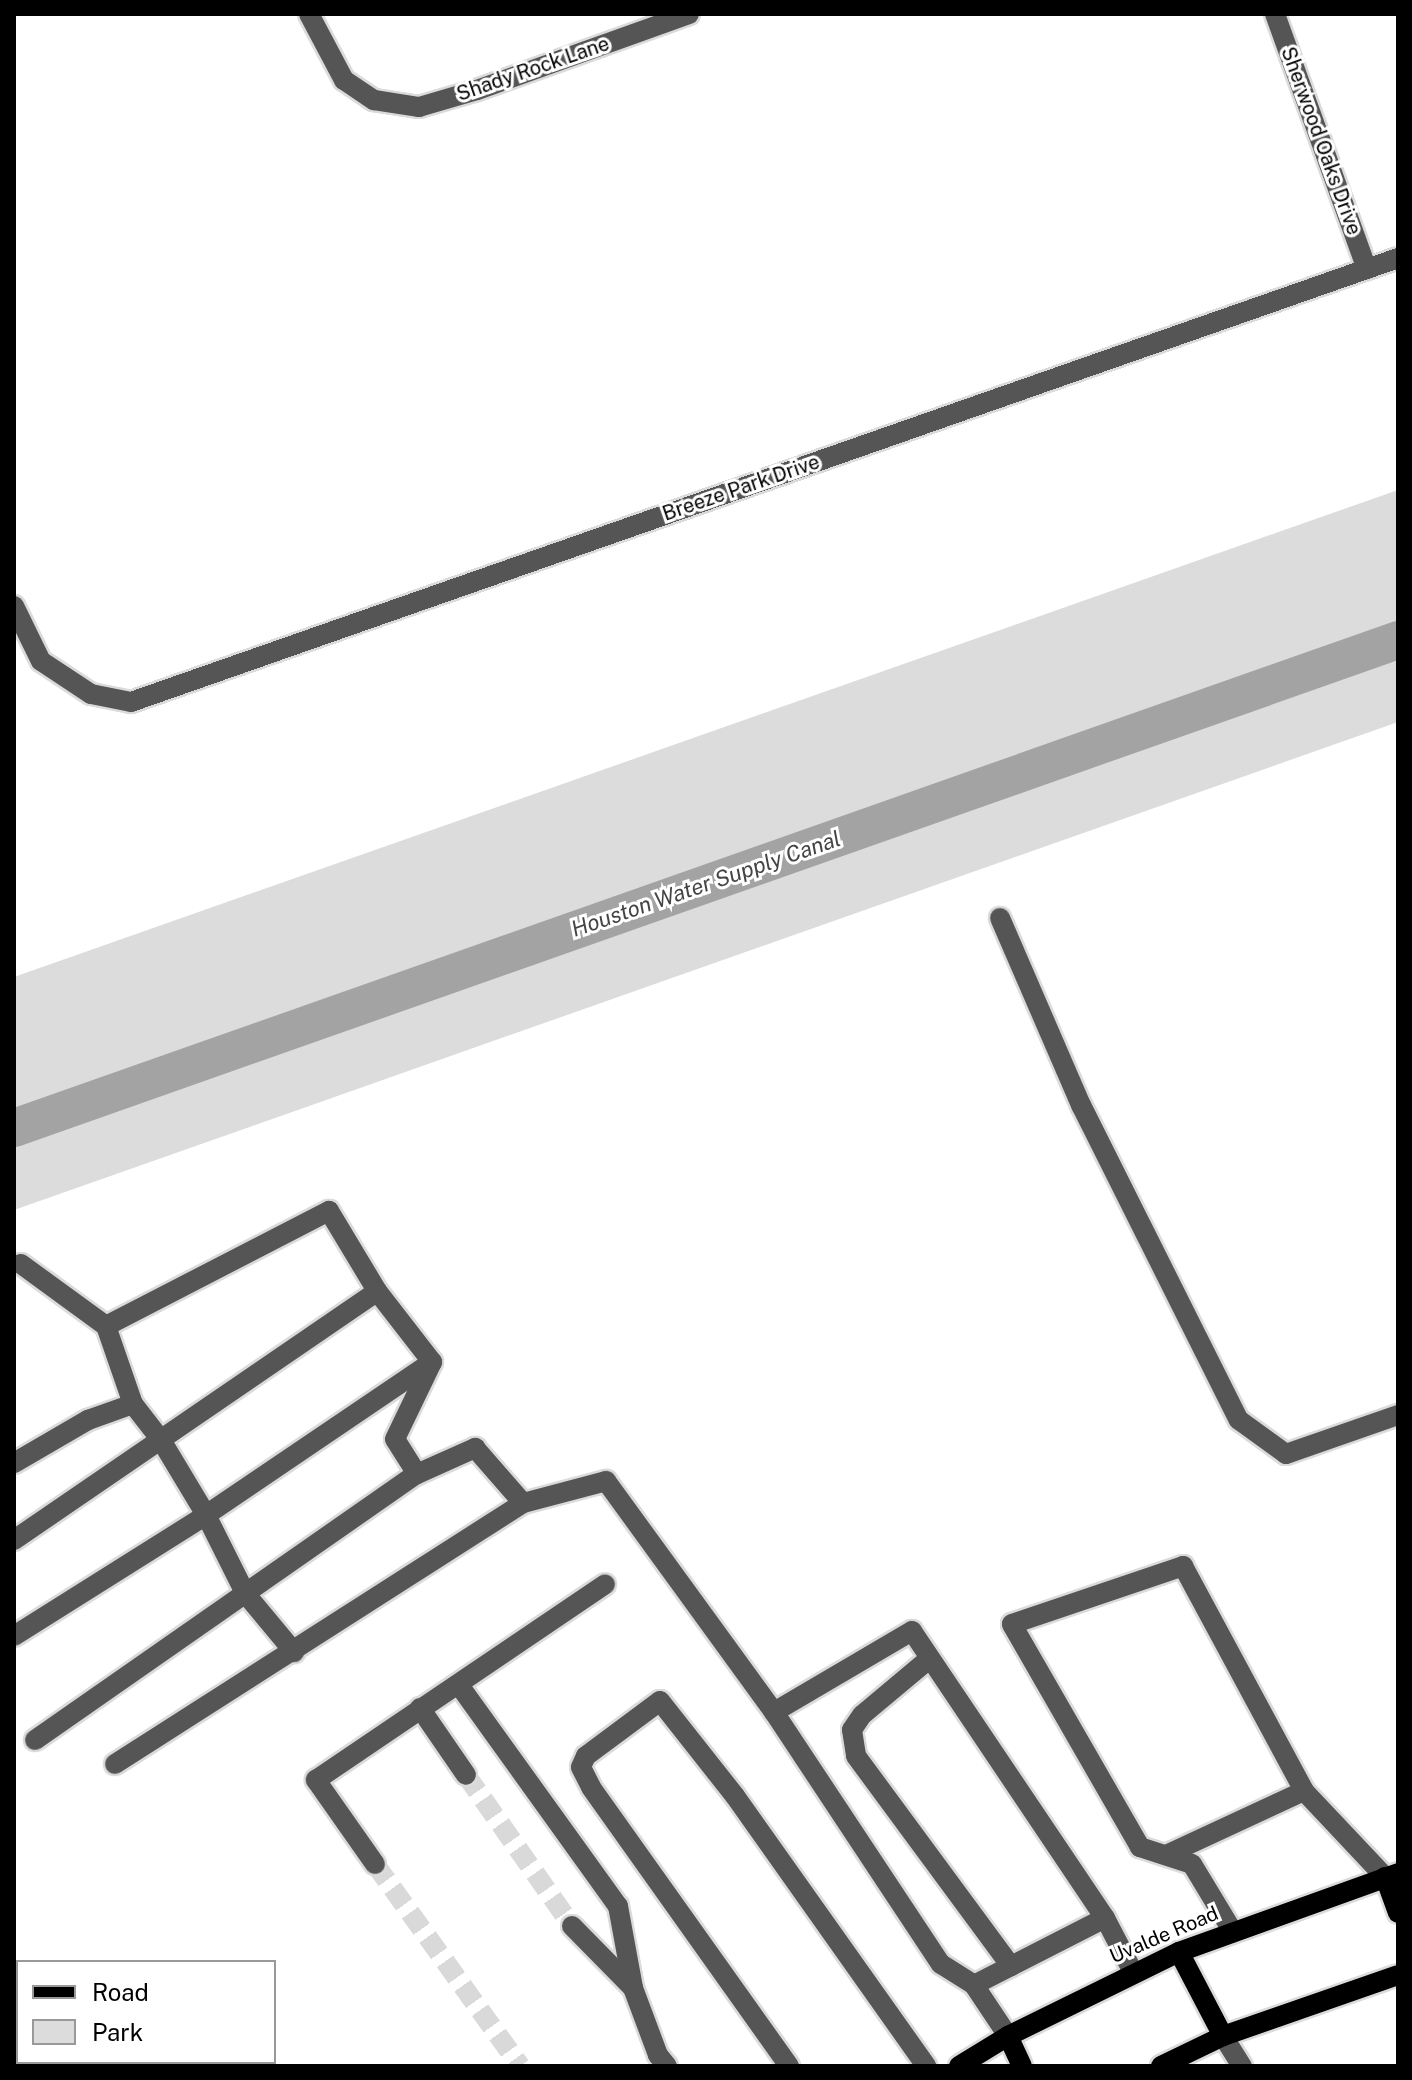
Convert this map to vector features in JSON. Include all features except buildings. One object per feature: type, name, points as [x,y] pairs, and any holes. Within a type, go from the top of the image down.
[{"type":"main road","points":[[1391,1875],[1398,1913]]},
{"type":"main road","name":"Uvalde Road","points":[[959,2066],[1008,2036],[1133,1972],[1179,1952],[1391,1875]]},
{"type":"main road","points":[[1179,1952],[1223,2036]]},
{"type":"main road","points":[[1161,2066],[1223,2036],[1398,1975]]},
{"type":"main road","points":[[1008,2036],[1022,2066]]},
{"type":"street","name":"Shady Rock Lane","points":[[309,14],[344,80],[374,100],[419,107],[477,90],[689,14]]},
{"type":"street","name":"Sherwood Oaks Drive","points":[[1275,14],[1367,269]]},
{"type":"street","name":"Breeze Park Drive","points":[[14,606],[41,661],[91,694],[131,702],[1398,258]]},
{"type":"street","points":[[1000,918],[1081,1105],[1239,1420],[1286,1454],[1398,1415]]},
{"type":"street","points":[[106,1326],[329,1211],[377,1291],[432,1362]]},
{"type":"street","points":[[21,1264],[106,1326],[133,1404],[161,1440],[206,1515],[245,1593],[294,1652]]},
{"type":"street","points":[[14,1540],[377,1291]]},
{"type":"street","points":[[417,1474],[395,1439],[432,1362]]},
{"type":"street","points":[[14,1636],[206,1515],[432,1362]]},
{"type":"street","points":[[14,1463],[88,1420],[133,1404]]},
{"type":"street","points":[[35,1740],[417,1474],[475,1448],[523,1503]]},
{"type":"street","points":[[115,1764],[523,1503],[606,1481],[774,1712],[941,1964],[974,1985],[1008,2036]]},
{"type":"street","points":[[1233,1932],[1192,1864],[1140,1847],[1012,1624],[1183,1566],[1304,1791],[1391,1875]]},
{"type":"street","points":[[375,1864],[316,1780],[605,1584]]},
{"type":"street","points":[[774,1712],[912,1631],[1105,1918],[1133,1972]]},
{"type":"street","points":[[929,1659],[862,1715],[852,1730],[856,1756],[1011,1966]]},
{"type":"street","points":[[459,1685],[618,1906],[633,1988],[656,2062]]},
{"type":"street","points":[[789,2066],[591,1787],[581,1767],[586,1756],[660,1701],[735,1796],[926,2066]]},
{"type":"street","points":[[420,1708],[466,1775]]},
{"type":"street","points":[[1166,1855],[1304,1791]]},
{"type":"street","points":[[974,1985],[1105,1918]]},
{"type":"street","points":[[572,1926],[633,1988]]},
{"type":"street","points":[[1223,2036],[1242,2066]]},
{"type":"green space","points":[[1398,490],[1398,722],[14,1210],[14,977]]},
{"type":"waterway","name":"Houston Water Supply Canal","points":[[14,1128],[1398,640]]},
{"type":"tunnel","points":[[466,1775],[572,1926]]},
{"type":"tunnel","points":[[375,1864],[520,2066]]}]
